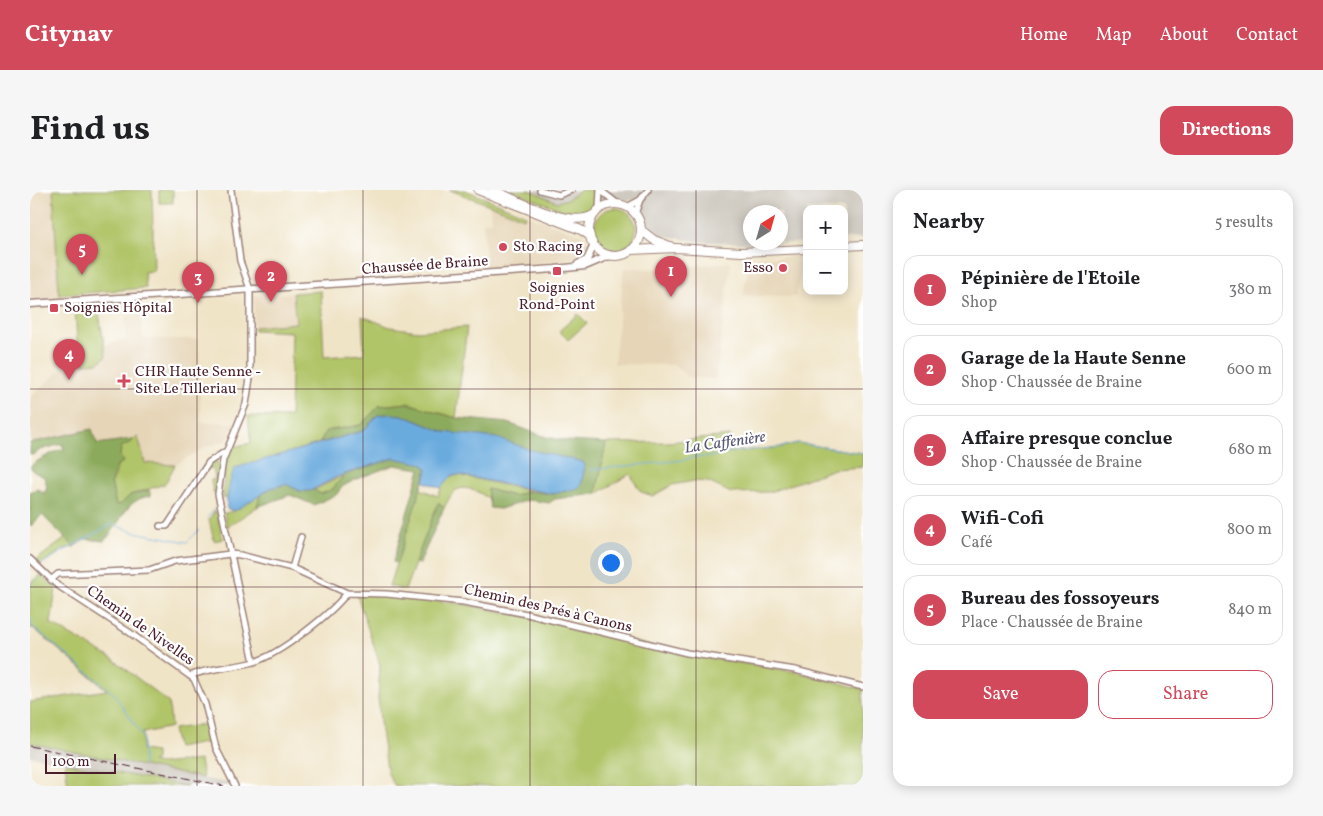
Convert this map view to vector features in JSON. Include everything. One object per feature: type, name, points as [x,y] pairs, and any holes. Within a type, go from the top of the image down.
[{"type":"main road","points":[[478,190],[581,230],[590,236]]},
{"type":"main road","points":[[493,190],[568,218],[586,219],[608,204],[618,204],[627,207],[636,214],[641,230],[639,239],[631,250]]},
{"type":"main road","points":[[596,212],[589,228],[590,236],[594,245],[601,252],[611,255],[621,255],[631,250],[676,248],[734,252],[803,249]]},
{"type":"main road","points":[[641,230],[654,240],[676,248]]},
{"type":"main road","points":[[848,246],[863,245]]},
{"type":"street","points":[[232,190],[239,254],[250,289],[249,388],[243,412],[226,451],[221,469],[218,494],[254,662]]},
{"type":"street","points":[[540,190],[559,195],[572,190]]},
{"type":"street","points":[[596,212],[600,190],[618,204]]},
{"type":"street","points":[[636,214],[640,200],[648,190]]},
{"type":"street","points":[[627,207],[640,200]]},
{"type":"street","name":"Chaussée de Braine","points":[[268,288],[285,285],[576,264],[587,260],[594,245]]},
{"type":"street","name":"Chaussée de Braine","points":[[30,304],[586,266],[611,255]]},
{"type":"street","points":[[160,526],[167,526],[209,462],[226,451]]},
{"type":"street","points":[[292,568],[301,537]]},
{"type":"street","name":"Chemin des Prés à Canons","points":[[51,580],[58,574],[148,570],[175,561],[230,554],[292,568],[347,593],[387,594],[463,602],[526,614],[687,653],[795,670],[863,687]]},
{"type":"street","name":"Chemin de Nivelles","points":[[30,559],[51,580],[190,676],[197,684],[205,704],[216,748],[235,786]]},
{"type":"street","points":[[190,676],[202,670],[254,662],[288,646],[347,593]]},
{"type":"shaded area","points":[[30,190],[53,190],[60,299],[30,302]]},
{"type":"shaded area","points":[[530,190],[580,190],[568,199],[557,202]]},
{"type":"shaded area","points":[[592,190],[863,190],[863,238],[848,239],[848,205],[803,205],[803,242],[788,243],[788,205],[743,205],[743,243],[699,242],[660,235],[653,231],[635,200],[616,200],[595,206],[598,201]]},
{"type":"shaded area","points":[[490,206],[524,218],[526,215],[583,235],[588,242],[588,251],[583,258],[486,268],[483,222],[491,221]]},
{"type":"shaded area","points":[[803,256],[803,265],[796,297],[743,296],[750,258]]},
{"type":"shaded area","points":[[731,262],[716,379],[687,377],[674,365],[614,364],[624,268],[661,269]]},
{"type":"shaded area","points":[[293,293],[296,323],[254,327],[254,295]]},
{"type":"shaded area","name":"CHR Haute Senne - Site Le Tilleriau","points":[[140,303],[143,339],[199,339],[201,422],[236,423],[228,440],[206,447],[175,465],[145,463],[137,437],[97,444],[91,429],[30,443],[30,398],[73,358],[78,356],[84,364],[106,356],[104,345],[126,340],[124,304]]},
{"type":"shaded area","points":[[30,743],[237,786],[187,786],[30,756]]},
{"type":"green space","points":[[53,190],[152,190],[154,271],[144,272],[146,288],[59,295]]},
{"type":"green space","points":[[159,190],[173,190],[173,203],[159,203]]},
{"type":"green space","points":[[450,190],[465,190],[526,215],[524,218]]},
{"type":"green space","points":[[510,190],[530,190],[557,202],[568,199],[580,190],[592,190],[598,201],[591,210],[575,215]]},
{"type":"green space","points":[[615,208],[630,214],[636,229],[630,244],[615,250],[600,244],[594,229],[600,214]]},
{"type":"green space","points":[[321,291],[324,357],[364,354],[362,316],[390,327],[418,331],[467,327],[456,418],[407,403],[379,406],[361,425],[326,431],[320,443],[270,458],[232,483],[227,498],[223,498],[224,468],[232,447],[251,443],[248,416],[290,417],[292,332],[254,330],[254,327],[296,323],[293,293]]},
{"type":"green space","points":[[98,307],[106,356],[98,363],[84,364],[78,356],[75,309]]},
{"type":"green space","points":[[578,314],[587,323],[568,340],[559,331]]},
{"type":"green space","points":[[407,403],[456,418],[508,423],[546,437],[567,441],[606,443],[596,494],[555,499],[549,503],[529,500],[500,509],[490,508],[487,489],[513,496],[530,491],[553,494],[581,486],[585,465],[583,462],[444,432],[402,415],[378,415],[363,431],[320,443],[326,431],[361,425],[379,406]]},
{"type":"green space","points":[[92,429],[97,444],[132,439],[132,442],[121,447],[120,457],[123,462],[117,465],[111,482],[116,505],[121,504],[130,495],[149,490],[151,496],[142,498],[129,507],[104,541],[85,539],[74,547],[42,515],[30,527],[30,492],[37,489],[45,493],[47,486],[44,477],[34,472],[30,467],[46,456],[64,449],[62,444],[40,450],[33,455],[30,454],[30,443]]},
{"type":"green space","points":[[730,436],[731,452],[782,447],[797,443],[863,453],[863,467],[834,469],[770,492],[731,493],[708,482],[694,481],[672,485],[653,496],[641,492],[630,474],[596,494],[606,443],[668,442]]},
{"type":"green space","points":[[138,437],[145,463],[175,465],[165,484],[130,495],[121,504],[116,505],[111,482],[115,476],[121,447]]},
{"type":"green space","points":[[394,458],[417,461],[427,469],[397,563],[393,562],[420,469],[394,465],[343,486],[336,495],[314,505],[290,495],[257,507],[260,495],[271,488],[286,484],[300,491],[314,490],[321,494],[333,489],[344,475]]},
{"type":"green space","points":[[214,460],[219,464],[216,493],[213,493],[211,480],[215,479],[213,468],[209,469]]},
{"type":"green space","points":[[344,475],[333,489],[321,494],[314,490]]},
{"type":"green space","points":[[459,475],[530,491],[513,496],[488,489],[488,499],[468,489],[463,488],[455,491],[444,508],[438,503],[405,590],[389,586],[420,489],[438,496],[441,488],[451,477]]},
{"type":"green space","points":[[260,495],[257,507],[227,527],[224,513],[231,512]]},
{"type":"green space","points":[[438,503],[444,508],[419,564],[415,563]]},
{"type":"green space","points":[[214,512],[217,512],[223,539],[214,541],[209,520]]},
{"type":"green space","points":[[66,538],[74,547],[64,549],[40,565],[36,560]]},
{"type":"green space","points":[[40,575],[56,588],[51,624],[113,659],[169,703],[171,727],[143,733],[142,750],[156,752],[156,760],[152,762],[160,764],[200,760],[203,778],[30,743],[30,702],[107,690],[33,628],[30,628],[30,583]]},
{"type":"green space","points":[[356,592],[462,604],[530,617],[686,654],[797,672],[863,689],[863,786],[395,786],[388,774],[381,731],[378,698],[380,665]]},
{"type":"green space","points":[[206,724],[211,742],[177,748],[173,729]]},
{"type":"green space","points":[[65,763],[187,786],[68,786]]},
{"type":"water","points":[[378,415],[402,415],[444,432],[497,438],[531,450],[583,462],[585,465],[581,486],[553,494],[459,475],[451,476],[441,488],[424,482],[427,469],[423,464],[394,458],[339,476],[310,491],[300,491],[286,484],[271,488],[235,511],[227,509],[229,488],[235,468],[363,431]]},
{"type":"waterway","name":"La Caffenière","points":[[589,470],[684,460],[693,457],[710,457],[730,452],[782,447],[797,443],[863,453]]},
{"type":"waterway","points":[[207,518],[215,508]]},
{"type":"waterway","points":[[41,564],[112,524],[134,532],[187,542],[199,530]]},
{"type":"waterway","points":[[30,587],[38,577]]},
{"type":"waterway","points":[[30,617],[32,626],[115,695],[143,737],[143,765]]},
{"type":"railway","points":[[30,746],[224,786]]},
{"type":"place","name":"Sto Racing","points":[[503,247]]},
{"type":"place","name":"Esso","points":[[783,268]]},
{"type":"place","name":"Soignies Rond-Point","points":[[557,271]]},
{"type":"place","name":"Bureau des fossoyeurs","points":[[82,275]]},
{"type":"place","name":"Pépinière de l'Etoile","points":[[671,297]]},
{"type":"place","name":"Garage de la Haute Senne","points":[[271,302]]},
{"type":"place","name":"Affaire presque conclue","points":[[198,303]]},
{"type":"place","name":"Soignies Hôpital","points":[[54,308]]},
{"type":"place","name":"Wifi-Cofi","points":[[69,380]]},
{"type":"place","name":"CHR Haute Senne - Site Le Tilleriau","points":[[124,381]]}]
